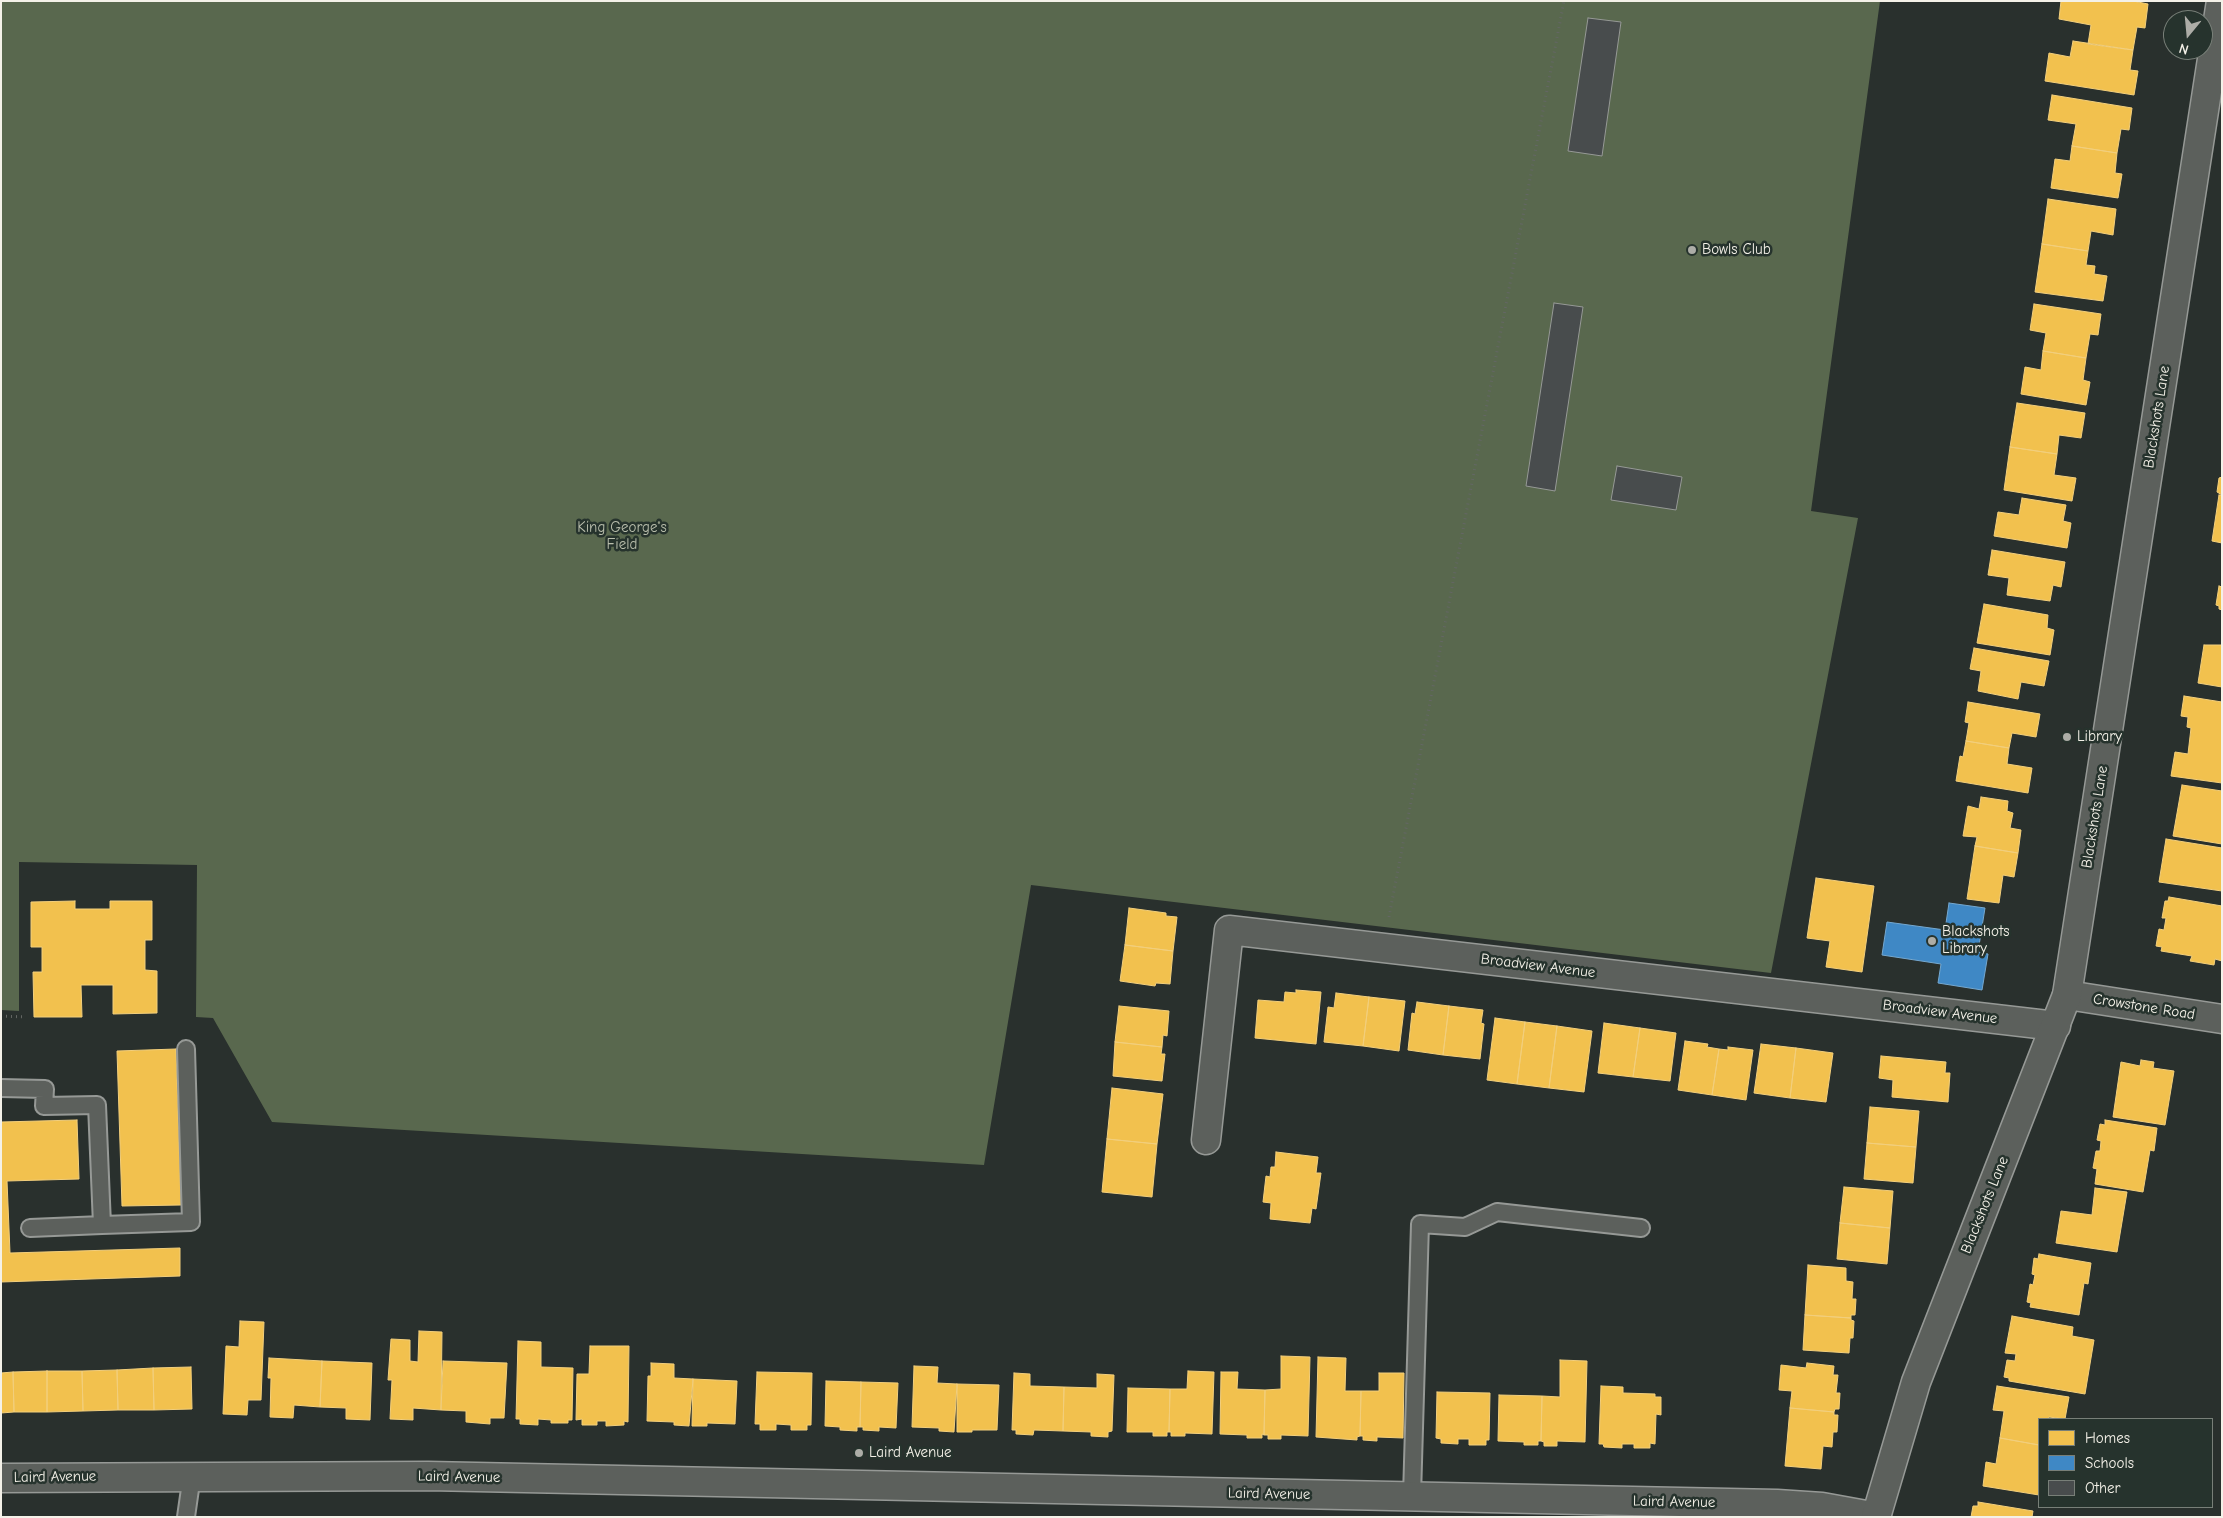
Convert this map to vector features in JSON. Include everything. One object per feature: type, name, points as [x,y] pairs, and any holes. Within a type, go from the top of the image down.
[{"type":"street","name":"Blackshots Lane","points":[[1876,1517],[1916,1382],[2067,995],[2221,1]]},
{"type":"street","name":"Broadview Avenue","points":[[1206,1140],[1229,930],[2056,1026]]},
{"type":"street","name":"Crowstone Road","points":[[2067,995],[2222,1019]]},
{"type":"street","name":"Laird Avenue","points":[[1,1478],[192,1475],[438,1476],[1412,1496],[1777,1504],[1822,1507],[1876,1517]]},
{"type":"lane","points":[[30,1228],[191,1222],[186,1049]]},
{"type":"lane","points":[[1,1088],[44,1088],[44,1106],[97,1104],[102,1225]]},
{"type":"lane","points":[[1412,1496],[1420,1224],[1465,1227],[1497,1212],[1641,1228]]},
{"type":"lane","points":[[186,1517],[192,1475]]},
{"type":"path","points":[[1383,948],[1564,1]]},
{"type":"path","points":[[1,1016],[26,1017]]},
{"type":"green space","name":"King George's Field","points":[[1,1],[1880,1],[1811,511],[1858,518],[1771,973],[1031,885],[984,1165],[272,1122],[213,1018],[196,1017],[197,865],[19,862],[19,1011],[1,1010]]},
{"type":"building: Homes","points":[[2061,1],[2133,1],[2148,4],[2145,28],[2137,27],[2133,50],[2088,44],[2091,25],[2059,19]]},
{"type":"building: Homes","points":[[2073,41],[2133,50],[2130,70],[2138,71],[2134,95],[2045,81],[2049,53],[2070,57]]},
{"type":"building: Homes","points":[[2052,95],[2132,108],[2129,130],[2121,129],[2117,153],[2072,146],[2076,124],[2048,120]]},
{"type":"building: Homes","points":[[2072,146],[2117,153],[2115,173],[2122,174],[2118,198],[2051,188],[2055,159],[2070,161]]},
{"type":"building: Homes","points":[[2048,199],[2116,209],[2113,235],[2091,231],[2088,251],[2042,244]]},
{"type":"building: Homes","points":[[2042,244],[2088,251],[2086,265],[2095,266],[2094,274],[2107,276],[2103,301],[2035,292]]},
{"type":"building: Homes","points":[[2034,304],[2101,314],[2098,335],[2090,334],[2086,358],[2043,351],[2046,333],[2030,330]]},
{"type":"building: Homes","points":[[2043,351],[2086,358],[2083,380],[2090,382],[2086,405],[2021,394],[2025,367],[2041,370]]},
{"type":"building: Homes","points":[[2017,403],[2085,413],[2081,438],[2059,435],[2057,454],[2010,447]]},
{"type":"building: Homes","points":[[2010,447],[2057,454],[2054,475],[2076,478],[2072,501],[2004,490]]},
{"type":"building: Homes","points":[[2222,477],[2222,495],[2217,492],[2219,478]]},
{"type":"building: Homes","points":[[2219,495],[2222,495],[2222,543],[2212,541]]},
{"type":"building: Homes","points":[[2022,498],[2066,505],[2063,521],[2071,523],[2067,548],[1994,536],[1998,512],[2019,515]]},
{"type":"building: Homes","points":[[1992,550],[2065,562],[2061,587],[2053,585],[2050,601],[2007,595],[2009,578],[1988,575]]},
{"type":"building: Homes","points":[[2219,586],[2222,587],[2222,610],[2216,605]]},
{"type":"building: Homes","points":[[1984,604],[2048,615],[2047,628],[2054,630],[2050,655],[1977,643]]},
{"type":"building: Homes","points":[[2204,645],[2222,645],[2222,687],[2198,683]]},
{"type":"building: Homes","points":[[1974,648],[2049,661],[2044,686],[2021,682],[2018,699],[1978,691],[1981,671],[1970,669]]},
{"type":"building: Homes","points":[[2184,696],[2222,702],[2222,783],[2171,776],[2175,752],[2188,754],[2191,728],[2187,727],[2188,717],[2181,716]]},
{"type":"building: Homes","points":[[1968,702],[2040,714],[2036,737],[2012,733],[2009,748],[1966,741],[1969,723],[1965,722]]},
{"type":"building: Homes","points":[[1966,741],[2009,748],[2007,764],[2032,768],[2028,793],[1956,781],[1960,756],[1963,757]]},
{"type":"building: Homes","points":[[2182,785],[2222,791],[2222,844],[2173,836]]},
{"type":"building: Homes","points":[[1981,797],[2008,801],[2007,811],[2013,813],[2010,828],[2021,830],[2018,853],[1975,846],[1977,837],[1963,836],[1968,806],[1979,809]]},
{"type":"building: Homes","points":[[2166,839],[2222,848],[2222,891],[2159,882]]},
{"type":"building: Homes","points":[[1975,846],[2018,853],[2014,877],[2003,875],[1999,903],[1967,899]]},
{"type":"building: Homes","points":[[1816,878],[1874,886],[1862,972],[1826,967],[1830,941],[1807,938]]},
{"type":"building: Homes","points":[[2169,897],[2222,906],[2222,961],[2215,959],[2214,965],[2190,961],[2192,956],[2161,951],[2162,947],[2156,946],[2159,929],[2164,930],[2166,918],[2162,918],[2165,901],[2168,901]]},
{"type":"building: Homes","points":[[75,901],[75,909],[110,909],[110,901],[152,901],[152,940],[145,940],[145,970],[157,971],[157,1013],[113,1014],[113,985],[81,985],[82,1017],[34,1017],[33,972],[42,972],[42,947],[31,947],[31,902]]},
{"type":"building: Homes","points":[[1129,908],[1166,913],[1166,916],[1177,917],[1173,951],[1125,945]]},
{"type":"building: Homes","points":[[1125,945],[1173,951],[1170,984],[1156,983],[1155,986],[1120,981]]},
{"type":"building: Homes","points":[[1296,990],[1321,992],[1316,1044],[1255,1038],[1258,1000],[1284,1002],[1285,992],[1296,993]]},
{"type":"building: Homes","points":[[1336,993],[1369,997],[1363,1046],[1324,1042],[1328,1007],[1334,1008]]},
{"type":"building: Homes","points":[[1369,997],[1405,1001],[1399,1051],[1363,1046]]},
{"type":"building: Homes","points":[[1417,1002],[1449,1006],[1443,1055],[1408,1050],[1412,1013],[1415,1014]]},
{"type":"building: Homes","points":[[1119,1006],[1169,1011],[1167,1036],[1163,1035],[1162,1047],[1115,1042]]},
{"type":"building: Homes","points":[[1449,1006],[1483,1010],[1481,1023],[1484,1024],[1480,1059],[1443,1055]]},
{"type":"building: Homes","points":[[1495,1018],[1525,1022],[1517,1084],[1487,1080]]},
{"type":"building: Homes","points":[[1525,1022],[1557,1026],[1549,1088],[1517,1084]]},
{"type":"building: Homes","points":[[1604,1023],[1640,1028],[1633,1077],[1598,1073]]},
{"type":"building: Homes","points":[[1557,1026],[1592,1031],[1584,1092],[1549,1088]]},
{"type":"building: Homes","points":[[1640,1028],[1676,1033],[1670,1081],[1633,1077]]},
{"type":"building: Homes","points":[[1685,1041],[1708,1044],[1707,1047],[1719,1049],[1712,1095],[1678,1090]]},
{"type":"building: Homes","points":[[1115,1042],[1162,1047],[1161,1054],[1165,1054],[1162,1081],[1113,1076]]},
{"type":"building: Homes","points":[[1761,1044],[1796,1048],[1790,1098],[1754,1093]]},
{"type":"building: Homes","points":[[1728,1047],[1753,1050],[1746,1100],[1712,1095],[1719,1049],[1728,1050]]},
{"type":"building: Homes","points":[[1796,1048],[1833,1053],[1826,1102],[1790,1098]]},
{"type":"building: Homes","points":[[176,1049],[181,1205],[122,1206],[117,1051]]},
{"type":"building: Homes","points":[[1881,1056],[1946,1062],[1945,1073],[1950,1073],[1948,1102],[1892,1097],[1893,1080],[1879,1078]]},
{"type":"building: Homes","points":[[2141,1060],[2154,1062],[2153,1068],[2174,1071],[2165,1125],[2113,1117],[2121,1062],[2140,1066]]},
{"type":"building: Homes","points":[[1112,1088],[1163,1094],[1157,1144],[1107,1139]]},
{"type":"building: Homes","points":[[1870,1107],[1919,1111],[1916,1147],[1867,1143]]},
{"type":"building: Homes","points":[[77,1120],[79,1179],[7,1181],[10,1253],[180,1248],[180,1276],[1,1282],[1,1122]]},
{"type":"building: Homes","points":[[2105,1120],[2157,1128],[2154,1151],[2150,1150],[2143,1192],[2095,1184],[2097,1169],[2093,1168],[2096,1151],[2100,1151],[2101,1141],[2097,1140],[2100,1124],[2105,1125]]},
{"type":"building: Homes","points":[[1107,1139],[1157,1144],[1152,1197],[1102,1192]]},
{"type":"building: Homes","points":[[1867,1143],[1916,1147],[1913,1183],[1864,1179]]},
{"type":"building: Homes","points":[[1276,1152],[1318,1157],[1316,1173],[1321,1173],[1316,1209],[1312,1208],[1310,1223],[1270,1219],[1271,1203],[1263,1202],[1266,1176],[1270,1177],[1271,1167],[1275,1167]]},
{"type":"building: Homes","points":[[1844,1187],[1893,1191],[1890,1228],[1840,1223]]},
{"type":"building: Homes","points":[[2095,1188],[2127,1192],[2117,1252],[2056,1243],[2061,1211],[2092,1215]]},
{"type":"building: Homes","points":[[1840,1223],[1890,1228],[1887,1264],[1837,1259]]},
{"type":"building: Homes","points":[[2039,1254],[2091,1263],[2088,1284],[2084,1283],[2079,1315],[2030,1307],[2031,1303],[2027,1302],[2030,1284],[2033,1285],[2035,1275],[2032,1274],[2034,1258],[2038,1259]]},
{"type":"building: Homes","points":[[1808,1265],[1846,1268],[1846,1281],[1853,1282],[1852,1299],[1856,1299],[1855,1315],[1851,1315],[1851,1318],[1805,1315]]},
{"type":"building: Homes","points":[[1805,1315],[1851,1318],[1854,1321],[1853,1338],[1850,1338],[1849,1353],[1803,1350]]},
{"type":"building: Homes","points":[[2012,1316],[2073,1327],[2072,1336],[2094,1340],[2085,1394],[2009,1381],[2009,1378],[2004,1377],[2007,1360],[2015,1361],[2016,1354],[2005,1353]]},
{"type":"building: Homes","points":[[240,1321],[264,1322],[261,1400],[248,1400],[247,1415],[223,1414],[226,1346],[239,1347]]},
{"type":"building: Homes","points":[[419,1331],[442,1332],[441,1410],[413,1408],[413,1420],[390,1419],[392,1380],[388,1380],[391,1339],[410,1340],[410,1361],[418,1362]]},
{"type":"building: Homes","points":[[518,1341],[541,1342],[541,1367],[573,1368],[572,1420],[568,1420],[568,1423],[551,1423],[551,1420],[538,1419],[538,1425],[520,1424],[520,1419],[516,1419]]},
{"type":"building: Homes","points":[[590,1346],[629,1346],[628,1422],[624,1421],[624,1425],[606,1426],[606,1421],[597,1421],[597,1425],[582,1425],[582,1419],[576,1420],[577,1374],[589,1374]]},
{"type":"building: Homes","points":[[1281,1356],[1310,1357],[1308,1436],[1281,1435],[1281,1439],[1268,1439],[1268,1435],[1264,1435],[1265,1390],[1281,1389]]},
{"type":"building: Homes","points":[[1318,1357],[1346,1358],[1345,1391],[1361,1391],[1360,1436],[1357,1437],[1357,1440],[1316,1437]]},
{"type":"building: Homes","points":[[269,1358],[322,1361],[320,1407],[294,1405],[293,1418],[270,1417],[271,1378],[268,1378]]},
{"type":"building: Homes","points":[[1560,1360],[1587,1361],[1585,1442],[1557,1441],[1557,1446],[1544,1446],[1544,1442],[1541,1441],[1542,1396],[1560,1397]]},
{"type":"building: Homes","points":[[322,1361],[372,1363],[370,1420],[346,1419],[346,1408],[320,1407]]},
{"type":"building: Homes","points":[[443,1361],[507,1363],[504,1418],[490,1418],[490,1424],[466,1422],[466,1411],[441,1410]]},
{"type":"building: Homes","points":[[651,1363],[674,1364],[674,1378],[693,1379],[689,1426],[674,1425],[674,1422],[647,1421],[648,1376],[651,1376]]},
{"type":"building: Homes","points":[[1807,1363],[1834,1366],[1833,1375],[1838,1375],[1836,1393],[1840,1393],[1839,1409],[1835,1409],[1834,1412],[1790,1408],[1792,1391],[1779,1390],[1781,1365],[1806,1368]]},
{"type":"building: Homes","points":[[914,1366],[938,1367],[937,1383],[957,1384],[954,1432],[939,1431],[939,1428],[912,1427]]},
{"type":"building: Homes","points":[[191,1367],[192,1409],[154,1410],[153,1368]]},
{"type":"building: Homes","points":[[153,1368],[154,1410],[118,1410],[117,1370]]},
{"type":"building: Homes","points":[[117,1370],[118,1410],[83,1411],[82,1371]]},
{"type":"building: Homes","points":[[47,1371],[82,1371],[83,1411],[47,1412]]},
{"type":"building: Homes","points":[[47,1371],[47,1412],[14,1412],[13,1372]]},
{"type":"building: Homes","points":[[1188,1371],[1214,1372],[1212,1434],[1185,1433],[1185,1436],[1171,1436],[1171,1432],[1169,1432],[1170,1389],[1187,1389]]},
{"type":"building: Homes","points":[[13,1372],[14,1412],[1,1413],[1,1373]]},
{"type":"building: Homes","points":[[757,1372],[812,1373],[811,1425],[807,1425],[807,1430],[791,1430],[791,1425],[776,1424],[776,1430],[760,1430],[760,1424],[755,1424]]},
{"type":"building: Homes","points":[[1221,1372],[1238,1372],[1237,1389],[1265,1390],[1264,1435],[1262,1434],[1262,1438],[1247,1438],[1247,1435],[1220,1434]]},
{"type":"building: Homes","points":[[1014,1373],[1030,1374],[1030,1386],[1064,1387],[1063,1431],[1034,1430],[1033,1435],[1016,1434],[1016,1430],[1012,1430]]},
{"type":"building: Homes","points":[[1379,1373],[1404,1373],[1403,1438],[1377,1437],[1377,1441],[1363,1440],[1363,1436],[1360,1436],[1361,1391],[1379,1391]]},
{"type":"building: Homes","points":[[1097,1374],[1114,1375],[1112,1431],[1108,1432],[1108,1437],[1091,1436],[1091,1432],[1063,1431],[1064,1387],[1097,1388]]},
{"type":"building: Homes","points":[[693,1379],[737,1381],[735,1424],[707,1423],[707,1426],[692,1426]]},
{"type":"building: Homes","points":[[826,1381],[861,1382],[860,1427],[857,1427],[857,1431],[840,1430],[840,1427],[825,1426]]},
{"type":"building: Homes","points":[[861,1382],[898,1383],[896,1428],[879,1427],[879,1431],[863,1430],[863,1427],[860,1427]]},
{"type":"building: Homes","points":[[957,1384],[999,1385],[997,1430],[957,1432]]},
{"type":"building: Homes","points":[[1601,1386],[1623,1387],[1623,1393],[1655,1394],[1655,1397],[1661,1397],[1661,1415],[1656,1414],[1655,1444],[1650,1443],[1650,1448],[1634,1448],[1634,1444],[1622,1444],[1622,1448],[1604,1447],[1603,1444],[1599,1444]]},
{"type":"building: Homes","points":[[1997,1386],[2069,1397],[2065,1418],[2038,1418],[2038,1445],[2000,1438],[2004,1411],[1993,1410]]},
{"type":"building: Homes","points":[[1128,1388],[1170,1389],[1169,1432],[1167,1432],[1167,1436],[1153,1436],[1153,1432],[1127,1432]]},
{"type":"building: Homes","points":[[1437,1392],[1490,1393],[1489,1440],[1486,1440],[1486,1445],[1469,1445],[1469,1439],[1458,1439],[1458,1444],[1441,1443],[1441,1439],[1436,1438]]},
{"type":"building: Homes","points":[[1499,1395],[1542,1396],[1541,1441],[1538,1441],[1538,1445],[1524,1445],[1524,1442],[1498,1441]]},
{"type":"building: Homes","points":[[1790,1408],[1834,1412],[1834,1415],[1838,1415],[1837,1432],[1833,1432],[1832,1447],[1823,1446],[1821,1469],[1785,1466]]},
{"type":"building: Homes","points":[[2000,1438],[2038,1445],[2038,1495],[1983,1486],[1986,1462],[1996,1464]]},
{"type":"building: Homes","points":[[1978,1502],[2033,1511],[2032,1517],[1971,1517],[1973,1506],[1978,1506]]},
{"type":"building: Schools","name":"Blackshots Library","points":[[1949,903],[1985,908],[1978,952],[1988,954],[1982,990],[1938,983],[1941,964],[1882,955],[1887,922],[1945,930]]},
{"type":"building: Other","points":[[1588,18],[1621,22],[1602,156],[1568,151]]},
{"type":"building: Other","points":[[1554,303],[1583,307],[1555,491],[1526,486]]},
{"type":"building: Other","points":[[1617,466],[1682,477],[1676,510],[1611,500]]},
{"type":"place","name":"Bowls Club","points":[[1692,250]]},
{"type":"place","name":"Library","points":[[2067,737]]},
{"type":"place","name":"Blackshots Library","points":[[1932,941]]},
{"type":"place","name":"Laird Avenue","points":[[859,1453]]}]
